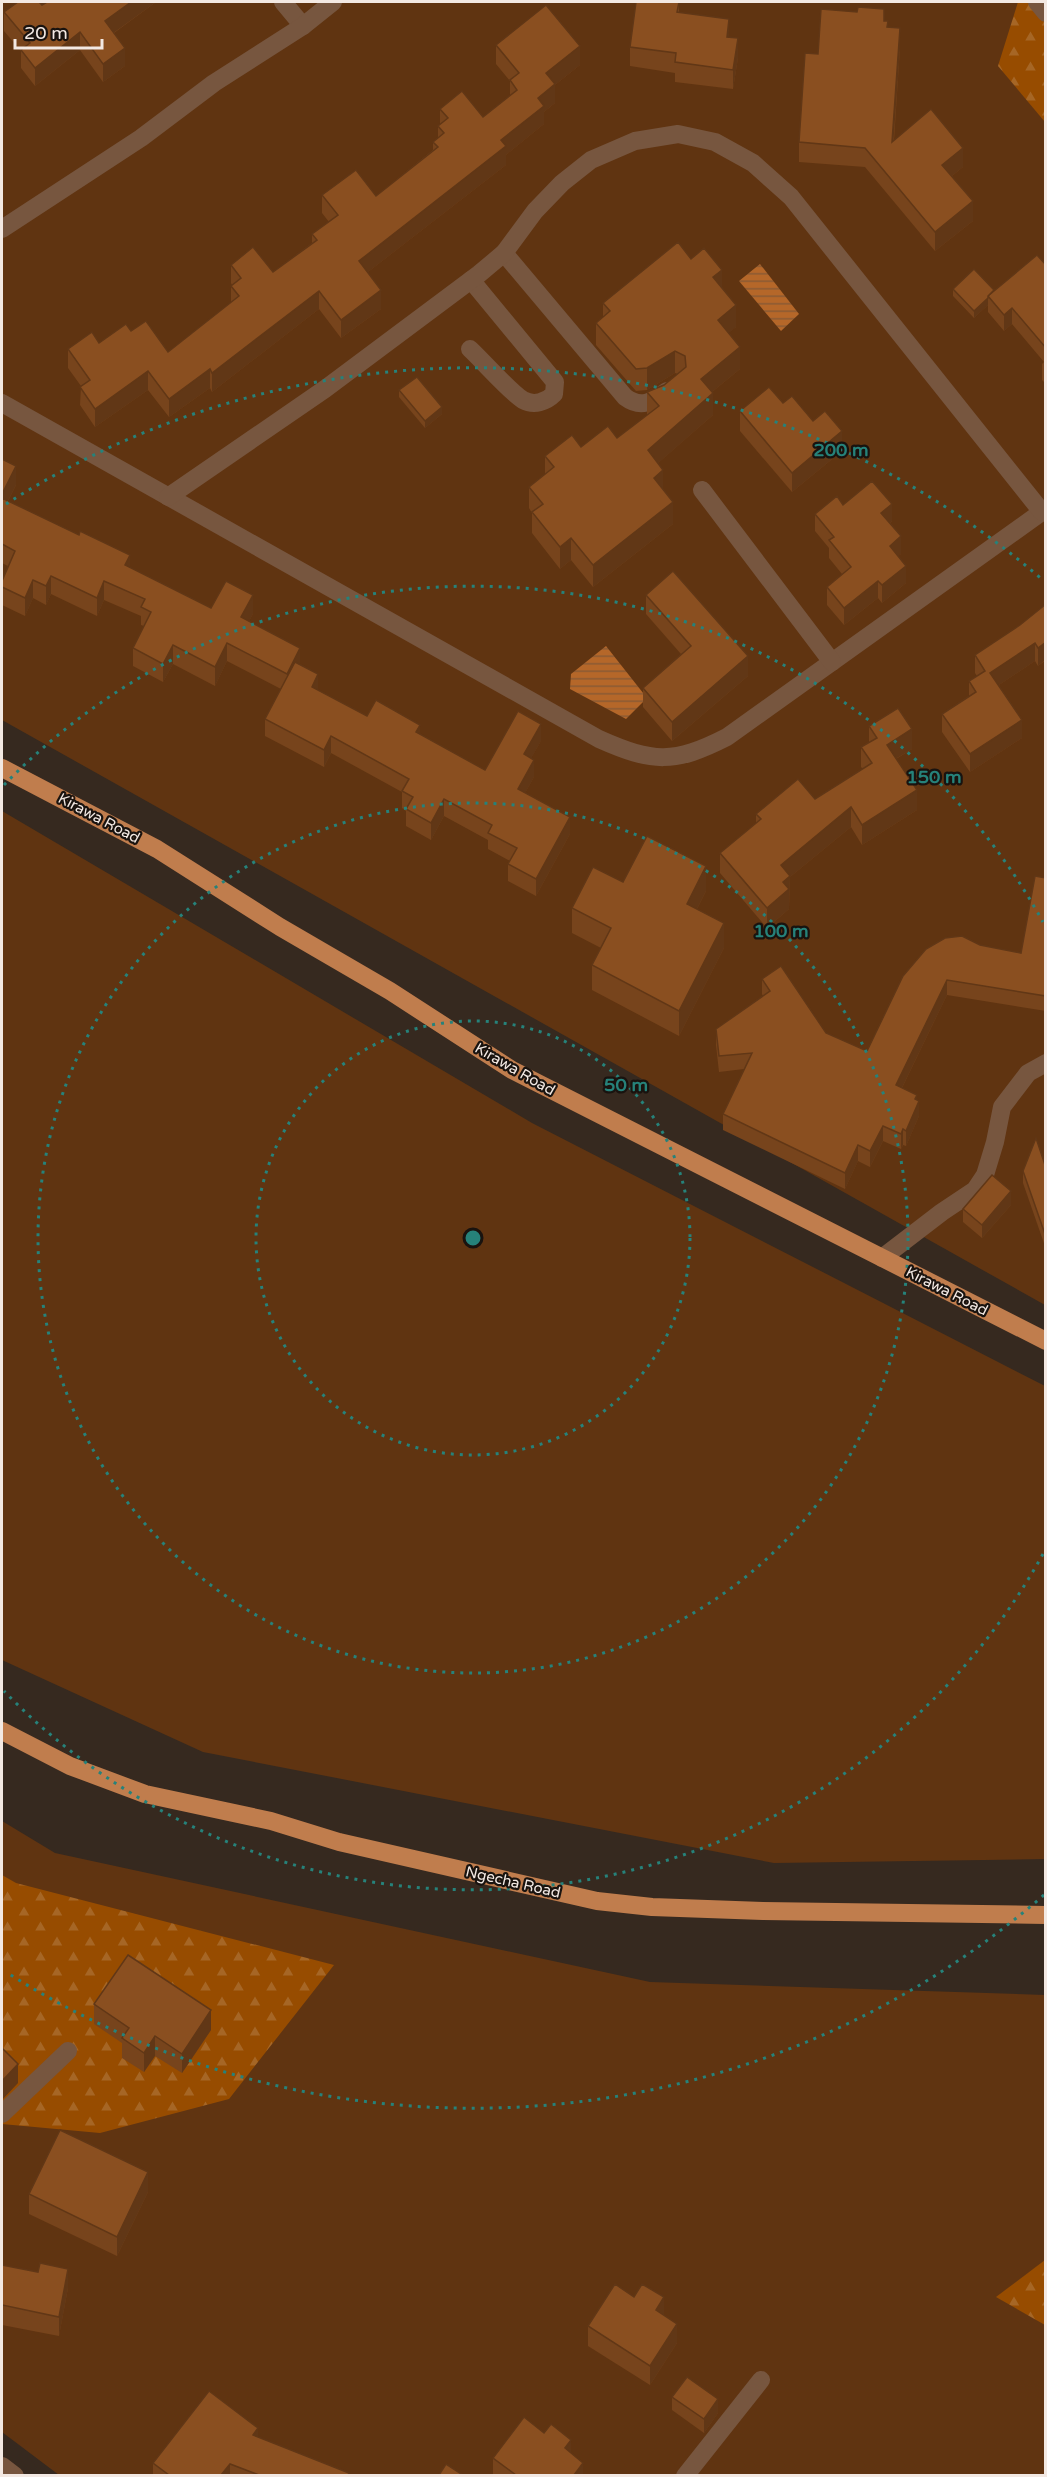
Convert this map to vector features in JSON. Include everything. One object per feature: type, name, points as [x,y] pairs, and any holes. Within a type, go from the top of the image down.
[{"type":"main road","name":"Kirawa Road","points":[[2,768],[106,820],[157,849],[390,991],[512,1070],[1046,1341]]},
{"type":"main road","name":"Ngecha Road","points":[[2,1731],[70,1766],[145,1794],[271,1821],[339,1842],[597,1901],[652,1907],[763,1911],[1046,1915]]},
{"type":"street","points":[[283,2],[303,26]]},
{"type":"street","points":[[2,229],[141,138],[214,83],[303,26],[333,2]]},
{"type":"street","points":[[1037,2],[1046,13]]},
{"type":"street","points":[[2,403],[168,497],[599,739],[628,752],[654,758],[687,755],[727,737],[1044,511],[791,197],[753,163],[715,142],[678,134],[635,141],[591,160],[562,183],[535,211],[504,253],[471,280],[325,389],[168,497]]},
{"type":"street","points":[[504,253],[625,397],[634,404],[643,404],[658,398],[676,384]]},
{"type":"street","points":[[470,349],[524,400],[538,403],[554,394],[555,382],[471,280]]},
{"type":"street","points":[[702,490],[832,662]]},
{"type":"street","points":[[882,1258],[975,1190],[988,1164],[1002,1107],[1028,1073],[1046,1063]]},
{"type":"street","points":[[2,2114],[68,2051]]},
{"type":"street","points":[[685,2475],[761,2380]]},
{"type":"street","points":[[2,2466],[15,2475]]},
{"type":"shaded area","points":[[2,2],[1045,2],[1045,1305],[2,720]]},
{"type":"shaded area","points":[[760,264],[799,314],[781,331],[739,281]]},
{"type":"shaded area","points":[[606,646],[647,698],[626,719],[570,689],[571,674]]},
{"type":"shaded area","points":[[2,811],[532,1123],[1045,1386],[1045,1859],[774,1863],[203,1752],[2,1660]]},
{"type":"shaded area","points":[[2,1821],[55,1853],[650,1982],[1045,1995],[1045,2475],[59,2475],[2,2432]]},
{"type":"green space","points":[[1018,2],[1045,2],[1045,122],[998,66]]},
{"type":"green space","points":[[2,1875],[16,1883],[334,1965],[229,2099],[100,2133],[2,2124]]},
{"type":"green space","points":[[1045,2260],[1045,2325],[996,2297]]},
{"type":"building","points":[[18,2],[39,2],[42,5],[47,2],[131,2],[105,21],[125,48],[103,64],[80,32],[35,68],[21,50],[30,43],[4,12]]},
{"type":"building","points":[[636,2],[679,2],[677,12],[729,19],[727,37],[738,38],[733,70],[675,62],[676,53],[630,47]]},
{"type":"building","points":[[546,5],[580,46],[546,73],[555,84],[538,98],[544,106],[501,140],[506,146],[359,261],[381,290],[341,320],[319,291],[212,373],[210,369],[169,399],[148,371],[95,409],[80,387],[90,380],[68,349],[92,332],[99,343],[126,324],[131,331],[146,321],[168,352],[239,296],[231,286],[241,278],[231,265],[253,247],[273,272],[317,240],[312,234],[338,215],[322,195],[356,170],[376,196],[438,147],[433,142],[444,133],[438,126],[448,118],[440,109],[462,91],[483,117],[517,90],[510,80],[519,73],[496,45]]},
{"type":"building","points":[[858,7],[884,9],[884,21],[888,21],[887,27],[900,28],[892,142],[931,109],[963,148],[942,165],[973,201],[935,232],[865,148],[799,142],[805,53],[818,54],[821,9],[857,12]]},
{"type":"building","points":[[678,242],[691,259],[704,248],[722,270],[713,277],[736,305],[718,320],[740,347],[701,379],[713,393],[648,450],[663,470],[654,478],[673,502],[593,565],[571,538],[560,547],[532,512],[543,504],[529,487],[554,467],[545,456],[572,435],[581,447],[608,426],[617,438],[659,406],[647,392],[664,385],[686,367],[685,356],[675,351],[647,368],[636,369],[596,323],[610,311],[603,303]]},
{"type":"building","points":[[1037,255],[1046,265],[1046,348],[1012,308],[1004,315],[988,296]]},
{"type":"building","points":[[974,269],[994,290],[974,311],[953,289]]},
{"type":"building","points":[[417,377],[442,407],[425,421],[399,390]]},
{"type":"building","points":[[769,387],[783,403],[792,396],[813,421],[825,411],[842,431],[792,473],[740,411]]},
{"type":"building","points":[[2,459],[16,466],[2,494]]},
{"type":"building","points":[[872,481],[892,504],[881,513],[901,536],[890,546],[906,566],[882,585],[878,581],[844,608],[827,587],[851,567],[829,540],[834,537],[815,514],[837,496],[843,505]]},
{"type":"building","points":[[2,498],[79,535],[80,531],[130,555],[125,565],[211,608],[226,581],[253,595],[241,617],[300,648],[287,674],[227,643],[215,667],[173,645],[163,664],[133,648],[151,612],[141,607],[145,599],[104,581],[97,598],[51,576],[46,586],[33,580],[25,598],[2,587],[2,581],[15,551],[2,544]]},
{"type":"building","points":[[673,571],[748,656],[672,722],[643,688],[691,646],[646,595]]},
{"type":"building","points":[[1046,604],[1046,642],[1038,648],[1035,643],[990,673],[1022,720],[970,754],[942,714],[976,692],[969,681],[985,671],[975,655],[1020,625]]},
{"type":"building","points":[[295,662],[318,674],[312,687],[367,716],[376,700],[420,725],[416,732],[485,770],[518,711],[541,724],[524,754],[534,760],[518,789],[570,817],[536,879],[508,864],[517,848],[488,833],[492,825],[444,799],[431,823],[406,809],[413,797],[402,791],[409,779],[331,736],[324,750],[265,719]]},
{"type":"building","points":[[898,708],[912,729],[887,745],[917,790],[862,825],[851,807],[781,865],[790,876],[783,882],[789,889],[767,908],[720,853],[761,819],[756,814],[798,779],[815,799],[872,763],[861,747],[877,738],[869,726]]},
{"type":"building","points":[[647,836],[706,866],[687,904],[724,923],[679,1011],[592,965],[611,928],[572,908],[593,867],[623,882]]},
{"type":"building","points":[[1035,876],[1046,878],[1046,996],[947,980],[896,1085],[917,1095],[915,1099],[919,1101],[906,1131],[903,1129],[901,1134],[883,1126],[870,1151],[858,1145],[845,1173],[723,1114],[752,1053],[719,1056],[716,1029],[770,991],[762,979],[781,966],[826,1033],[867,1051],[903,976],[926,949],[945,938],[962,936],[980,945],[1021,953]]},
{"type":"building","points":[[1036,1138],[1046,1168],[1046,1237],[1023,1171]]},
{"type":"building","points":[[992,1175],[1011,1191],[982,1225],[963,1209]]},
{"type":"building","points":[[128,1955],[211,2010],[182,2054],[155,2036],[144,2053],[122,2038],[129,2028],[94,2004]]},
{"type":"building","points":[[2,2048],[18,2064],[2,2081]]},
{"type":"building","points":[[60,2130],[148,2172],[117,2237],[29,2194]]},
{"type":"building","points":[[40,2263],[68,2269],[59,2317],[2,2305],[2,2265],[38,2272]]},
{"type":"building","points":[[615,2284],[634,2297],[642,2284],[664,2297],[656,2310],[677,2324],[650,2366],[588,2326]]},
{"type":"building","points":[[687,2377],[718,2399],[704,2419],[672,2397]]},
{"type":"building","points":[[209,2391],[258,2428],[253,2435],[349,2473],[348,2475],[259,2475],[230,2464],[221,2475],[169,2475],[153,2463]]},
{"type":"building","points":[[524,2417],[544,2433],[551,2424],[571,2440],[565,2448],[583,2463],[574,2475],[516,2475],[493,2458]]},
{"type":"building","points":[[446,2464],[463,2475],[439,2475]]}]
